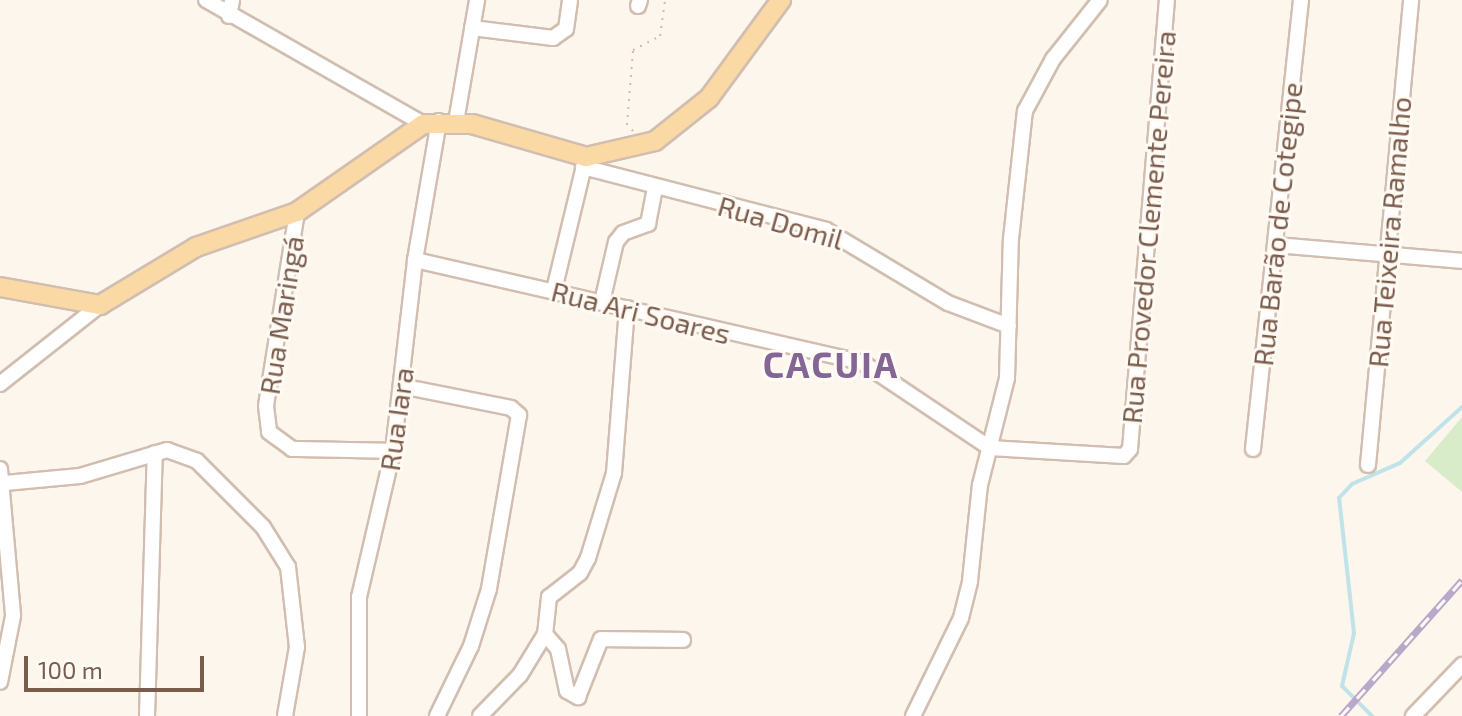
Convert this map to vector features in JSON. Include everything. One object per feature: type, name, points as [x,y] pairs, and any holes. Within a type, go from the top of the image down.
[{"type":"main road","points":[[0,287],[100,305],[196,247],[297,212],[439,123],[585,162],[655,141],[709,98],[781,0]]},
{"type":"street","points":[[206,0],[229,16],[439,123]]},
{"type":"street","points":[[229,16],[232,0]]},
{"type":"street","name":"Rua Iara","points":[[359,716],[359,597],[393,451],[415,260],[439,123],[472,28],[477,0]]},
{"type":"street","points":[[472,28],[559,36],[566,29],[570,0]]},
{"type":"street","points":[[913,716],[961,618],[990,448],[1007,378],[1016,163],[1025,111],[1053,59],[1100,0]]},
{"type":"street","name":"Rua Provedor Clemente Pereira","points":[[990,448],[1129,453],[1167,0]]},
{"type":"street","name":"Rua Barão de Cotegipe","points":[[1253,449],[1301,0]]},
{"type":"street","name":"Rua Teixeira Ramalho","points":[[1368,465],[1411,0]]},
{"type":"street","points":[[554,290],[585,162]]},
{"type":"street","name":"Rua Domil","points":[[585,162],[655,187],[826,230],[948,303],[1009,326]]},
{"type":"street","points":[[602,302],[616,242],[623,233],[648,224],[655,187]]},
{"type":"street","name":"Rua Maringá","points":[[297,212],[266,406],[269,432],[292,449],[393,451]]},
{"type":"street","points":[[1277,245],[1462,261]]},
{"type":"street","name":"Rua Ari Soares","points":[[415,260],[863,363],[990,448]]},
{"type":"street","points":[[0,384],[100,305]]},
{"type":"street","points":[[480,716],[520,675],[545,634],[549,597],[580,573],[588,558],[614,473],[627,308]]},
{"type":"street","points":[[401,386],[511,408],[519,415],[489,589],[471,646],[437,716]]},
{"type":"street","points":[[0,682],[13,616],[2,476],[80,476],[175,450],[197,461],[246,509],[283,557],[295,593],[297,647],[285,716]]},
{"type":"street","points":[[147,716],[155,453]]},
{"type":"street","points":[[545,634],[558,649],[567,691],[578,697],[601,639],[683,640]]},
{"type":"street","points":[[1413,716],[1462,665]]},
{"type":"path","points":[[655,141],[627,125],[633,50],[660,36],[665,0]]},
{"type":"green space","points":[[1462,417],[1462,492],[1425,461]]},
{"type":"waterway","points":[[1372,716],[1342,686],[1354,633],[1339,498],[1352,484],[1400,463],[1462,407]]},
{"type":"railway","points":[[1341,716],[1462,580]]},
{"type":"district","name":"CACUIA","points":[[831,364]]}]
